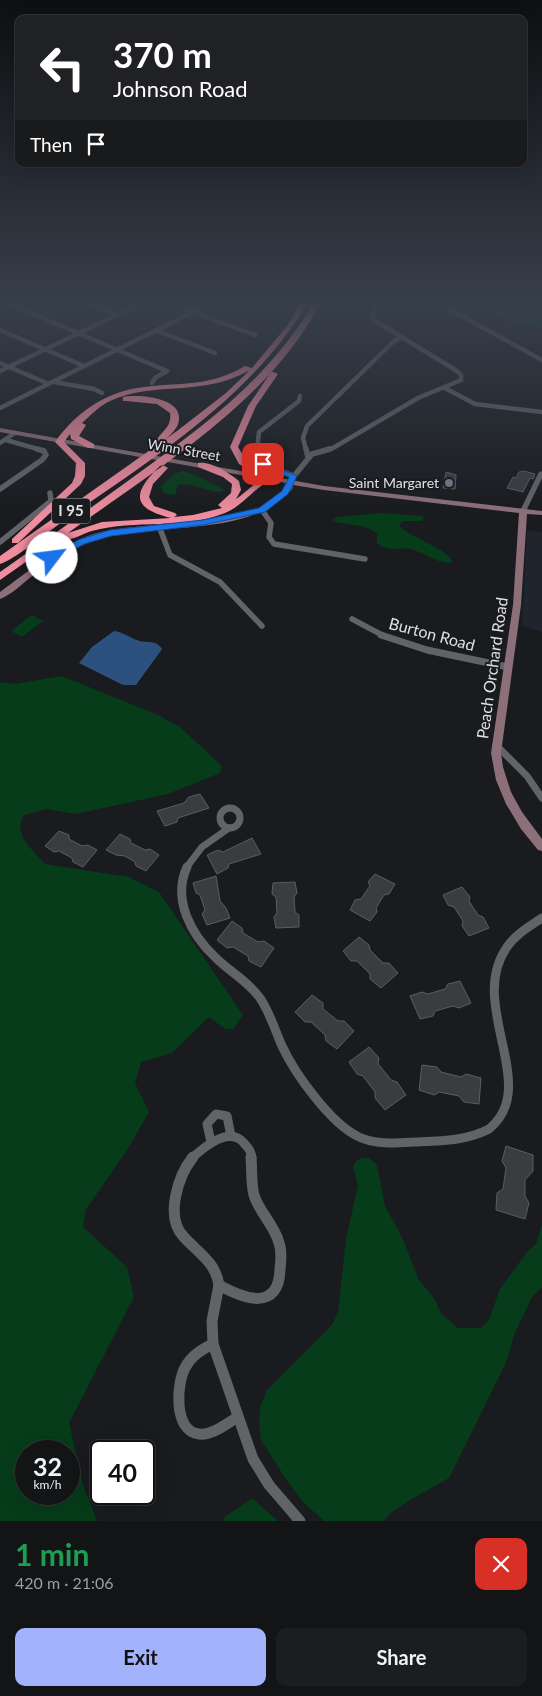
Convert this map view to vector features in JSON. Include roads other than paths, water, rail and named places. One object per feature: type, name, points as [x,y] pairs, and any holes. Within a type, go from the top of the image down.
[{"type":"highway","points":[[0,553],[53,508],[78,481],[81,471],[79,462],[72,452],[59,443],[98,404],[109,398],[137,390],[200,386],[221,382],[242,372]]},
{"type":"highway","name":"I 95","points":[[0,561],[98,492],[227,395],[250,372]]},
{"type":"highway","points":[[201,465],[232,478],[236,484],[236,491],[229,501],[220,506],[186,515],[158,511],[150,507],[144,500],[143,491],[160,466],[256,384],[266,372]]},
{"type":"highway","points":[[269,478],[242,462],[236,453],[234,444],[252,406],[274,372]]},
{"type":"highway","points":[[92,446],[78,440],[74,436],[86,421],[110,403],[141,398],[166,404],[173,410],[176,417],[172,430],[156,448]]},
{"type":"highway","name":"I 95","points":[[0,578],[160,466]]},
{"type":"highway","points":[[235,504],[251,479],[243,473]]},
{"type":"highway","points":[[0,578],[61,540],[90,527],[121,521],[200,517],[235,504],[247,495],[256,484],[269,478]]},
{"type":"street","points":[[24,372],[52,383],[94,389],[102,393]]},
{"type":"street","points":[[0,408],[73,372]]},
{"type":"street","points":[[152,383],[154,379],[165,372]]},
{"type":"street","points":[[308,457],[303,438],[307,426],[362,372]]},
{"type":"street","points":[[0,596],[58,554],[81,542],[119,531],[213,521],[262,510],[290,487],[291,479],[308,457],[335,448],[418,398],[460,381],[460,374],[457,372]]},
{"type":"street","points":[[445,388],[464,400],[475,404],[542,412]]},
{"type":"street","points":[[291,479],[260,462],[257,456],[257,438],[259,432],[299,402],[300,396]]},
{"type":"street","name":"Winn Street","points":[[0,430],[269,478],[291,479],[381,495],[542,513]]},
{"type":"street","points":[[3,441],[16,433]]},
{"type":"street","points":[[0,488],[42,460],[46,455],[44,451],[3,441]]},
{"type":"street","points":[[523,511],[541,474]]},
{"type":"street","points":[[0,542],[50,502],[52,498],[50,493]]},
{"type":"street","points":[[262,510],[271,524],[269,537],[274,544],[365,559]]},
{"type":"street","name":"Peach Orchard Road","points":[[523,511],[517,605],[496,745],[497,764],[503,786],[518,815],[542,848]]},
{"type":"street","points":[[159,526],[170,555],[217,580],[237,597],[262,626]]},
{"type":"street","name":"Burton Road","points":[[352,618],[374,632],[414,646],[508,667]]},
{"type":"street","points":[[496,745],[527,776],[542,798]]},
{"type":"street","points":[[229,828],[209,840],[188,865],[181,889],[185,911],[211,952],[249,985],[261,999],[294,1067],[341,1124],[363,1138],[391,1142],[462,1138],[482,1133],[497,1124],[508,1113],[516,1100]]},
{"type":"street","points":[[512,1038],[496,997],[497,972],[506,948],[542,918]]},
{"type":"street","points":[[211,1142],[207,1124],[216,1114],[222,1113],[228,1117],[231,1123],[231,1136]]},
{"type":"street","points":[[219,1285],[244,1298],[255,1300],[274,1293],[280,1279],[280,1245],[256,1202],[252,1183],[251,1150],[242,1140],[231,1136],[211,1142],[192,1157],[183,1170],[176,1190],[175,1216],[182,1234],[208,1259],[216,1270],[219,1285],[212,1315],[213,1344],[238,1417],[260,1472],[300,1521]]},
{"type":"street","points":[[213,1344],[196,1353],[182,1372],[179,1396],[183,1418],[190,1430],[200,1434],[212,1431],[238,1417]]},
{"type":"water","points":[[114,631],[134,639],[157,644],[162,649],[136,685],[123,685],[79,663],[92,647]]},
{"type":"place","name":"Saint Margaret","points":[[449,483]]}]
